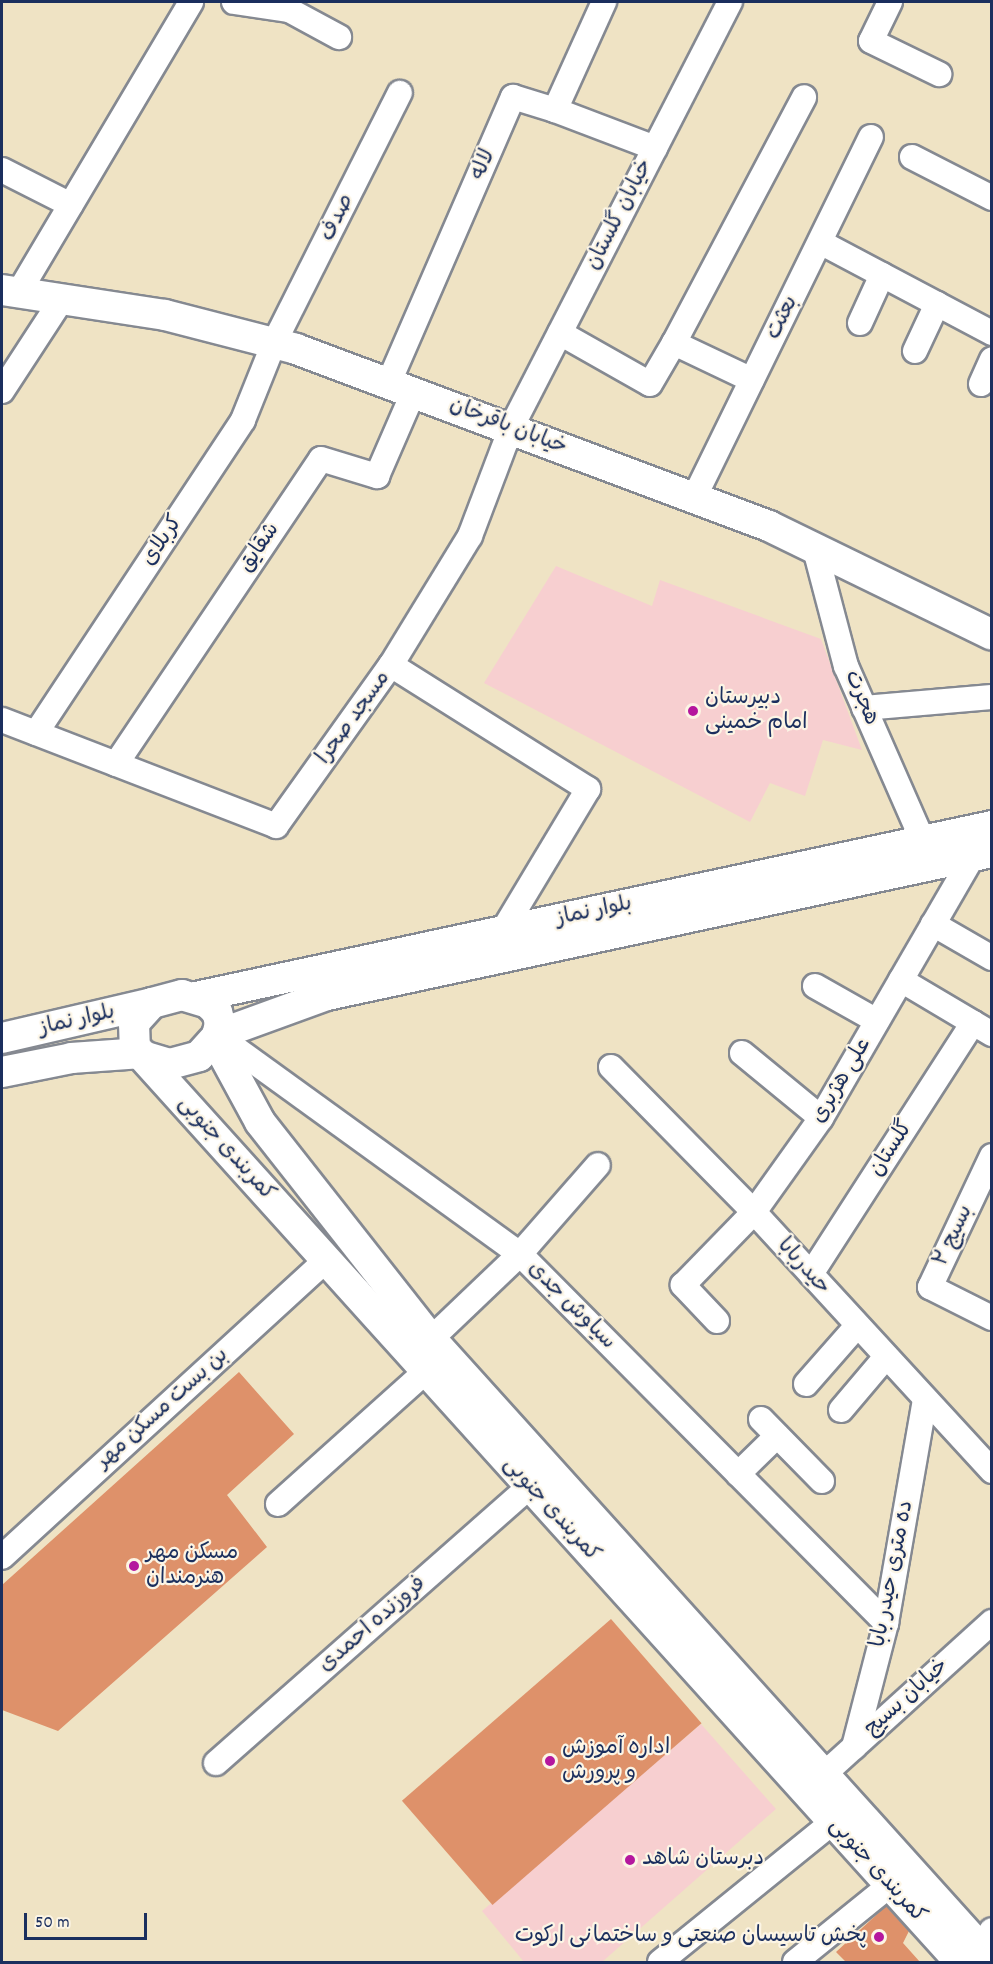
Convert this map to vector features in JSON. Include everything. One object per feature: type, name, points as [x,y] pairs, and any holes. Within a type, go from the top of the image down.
[{"type":"main road","name":"خیابان باقرخان","points":[[10,291],[165,315],[274,343],[401,386],[769,526],[992,635]]},
{"type":"main road","name":"بلوار نماز","points":[[196,998],[992,826]]},
{"type":"main road","name":"بلوار نماز","points":[[216,1037],[327,995],[982,854]]},
{"type":"main road","points":[[265,982],[260,992],[262,1001],[281,1012]]},
{"type":"main road","points":[[182,995],[196,998],[217,1012],[216,1037],[199,1056],[185,1062],[155,1062],[142,1055],[132,1036],[134,1023],[152,1004],[182,995]]},
{"type":"main road","name":"بلوار نماز","points":[[2,1038],[152,1004]]},
{"type":"main road","points":[[64,1024],[76,1032],[80,1040],[72,1058]]},
{"type":"main road","name":"کمربندی جنوبی","points":[[216,1037],[260,1122],[431,1339],[693,1650],[842,1814],[981,1951]]},
{"type":"main road","name":"بلوار نماز","points":[[2,1072],[72,1058],[142,1055]]},
{"type":"main road","name":"کمربندی جنوبی","points":[[142,1055],[530,1487],[693,1650]]},
{"type":"main road","points":[[227,1151],[223,1139],[226,1128],[235,1120],[247,1118],[260,1122]]},
{"type":"main road","name":"کمربندی جنوبی","points":[[842,1814],[890,1885],[981,1951]]},
{"type":"street","points":[[10,291],[71,205],[191,2]]},
{"type":"street","points":[[234,2],[290,10],[339,36]]},
{"type":"street","points":[[604,2],[555,110],[655,148]]},
{"type":"street","name":"خیابان گلستان","points":[[391,665],[470,536],[511,428],[730,2]]},
{"type":"street","points":[[890,2],[871,41],[939,74]]},
{"type":"street","name":"صدف","points":[[274,343],[400,93]]},
{"type":"street","name":"لاله","points":[[401,386],[513,97],[555,110]]},
{"type":"street","points":[[560,333],[650,384],[804,97]]},
{"type":"street","name":"بعثت","points":[[694,498],[871,137]]},
{"type":"street","points":[[912,157],[992,198]]},
{"type":"street","points":[[2,170],[71,205]]},
{"type":"street","points":[[820,242],[992,333]]},
{"type":"street","points":[[860,323],[882,275]]},
{"type":"street","points":[[2,391],[62,299]]},
{"type":"street","points":[[915,351],[937,304]]},
{"type":"street","name":"کربلای","points":[[36,733],[243,420],[274,343]]},
{"type":"street","points":[[674,343],[752,380]]},
{"type":"street","points":[[981,384],[992,359]]},
{"type":"street","name":"شقایق","points":[[116,764],[321,459],[377,476],[401,386]]},
{"type":"street","name":"هجرت","points":[[815,549],[846,666],[923,842]]},
{"type":"street","name":"مسجد صحرا","points":[[2,720],[276,826],[391,665],[588,789],[502,932]]},
{"type":"street","points":[[864,708],[992,697]]},
{"type":"street","name":"علی هژبری","points":[[717,1321],[683,1285],[754,1212],[821,1118],[933,924],[982,854]]},
{"type":"street","points":[[933,924],[992,958]]},
{"type":"street","points":[[901,980],[982,1029]]},
{"type":"street","points":[[815,986],[877,1021]]},
{"type":"street","name":"گلستان","points":[[811,1274],[982,1029]]},
{"type":"street","name":"سیاوش جدی","points":[[216,1037],[520,1254],[886,1623]]},
{"type":"street","points":[[742,1053],[821,1118]]},
{"type":"street","name":"حیدربابا","points":[[611,1067],[754,1212],[856,1327],[992,1471]]},
{"type":"street","name":"بسیج ۲","points":[[992,1156],[930,1287],[992,1318]]},
{"type":"street","points":[[431,1339],[520,1254],[598,1165]]},
{"type":"street","name":"بن بست مسکن مهر","points":[[2,1557],[325,1261]]},
{"type":"street","points":[[806,1384],[856,1327]]},
{"type":"street","points":[[841,1410],[886,1357]]},
{"type":"street","points":[[278,1504],[425,1372]]},
{"type":"street","name":"ده متری حیدر بابا","points":[[854,1747],[886,1623],[925,1399]]},
{"type":"street","points":[[738,1474],[769,1427],[822,1481]]},
{"type":"street","name":"فروزنده احمدی","points":[[216,1763],[530,1487]]},
{"type":"street","name":"خیابان بسیج","points":[[814,1783],[992,1622]]},
{"type":"street","points":[[660,1962],[842,1814]]},
{"type":"street","points":[[795,1962],[890,1885]]},
{"type":"shaded area","name":"دبیرستان امام خمینی","points":[[556,566],[652,606],[660,580],[821,639],[862,750],[823,740],[805,796],[770,783],[750,822],[484,683]]},
{"type":"shaded area","name":"دبرستان شاهد","points":[[701,1724],[776,1809],[602,1962],[524,1962],[482,1911]]},
{"type":"building","name":"مسکن مهر هنرمندان","points":[[239,1372],[294,1434],[227,1495],[267,1547],[58,1731],[2,1710],[2,1585]]},
{"type":"building","name":"اداره آموزش و پرورش","points":[[611,1619],[702,1723],[492,1905],[402,1801]]},
{"type":"building","name":"پخش تاسیسان صنعتی و ساختمانی ارکوت","points":[[886,1906],[909,1931],[903,1943],[920,1962],[846,1962],[836,1952]]},
{"type":"place","name":"دبیرستان امام خمینی","points":[[693,711]]},
{"type":"place","name":"مسکن مهر هنرمندان","points":[[134,1566]]},
{"type":"place","name":"اداره آموزش و پرورش","points":[[550,1761]]},
{"type":"place","name":"دبرستان شاهد","points":[[630,1860]]},
{"type":"place","name":"پخش تاسیسان صنعتی و ساختمانی ارکوت","points":[[879,1937]]}]
